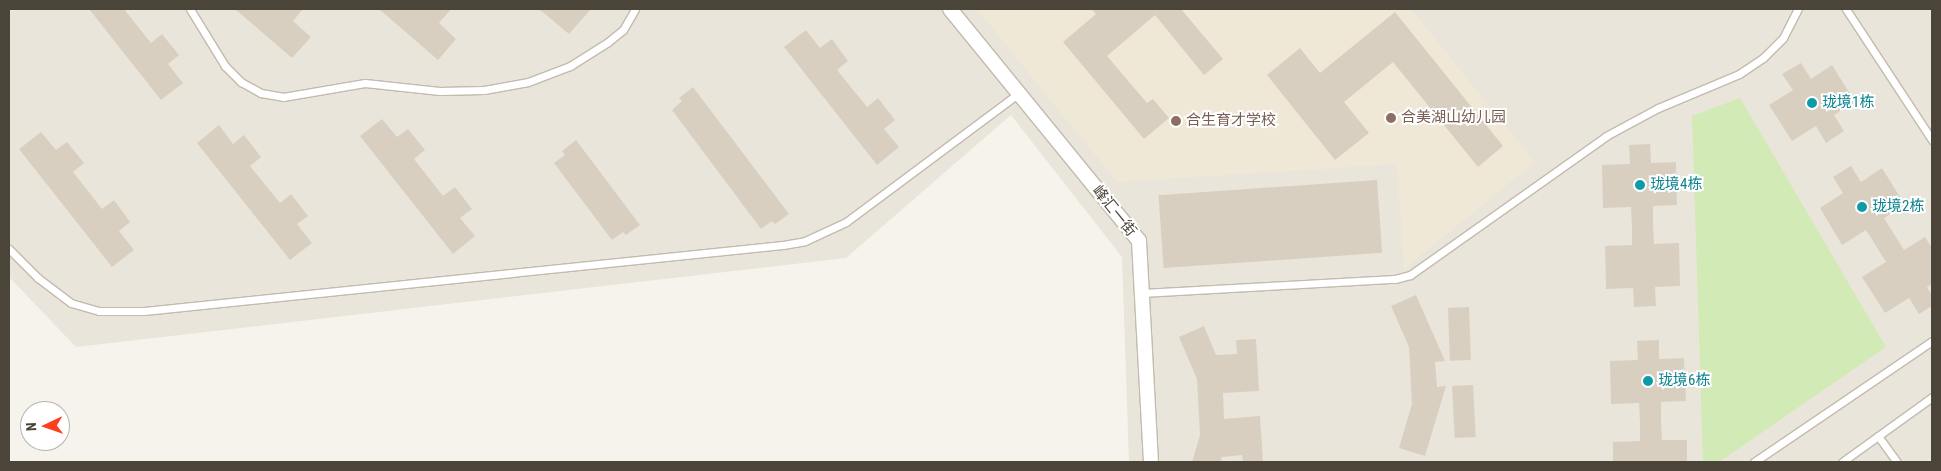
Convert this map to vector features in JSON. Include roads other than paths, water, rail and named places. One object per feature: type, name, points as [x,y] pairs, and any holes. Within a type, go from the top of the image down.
[{"type":"street","name":"峰汇一街","points":[[950,9],[1139,240],[1151,462]]},
{"type":"lane","points":[[190,9],[226,66],[241,82],[261,93],[283,98],[365,83],[440,92],[484,90],[528,82],[570,66],[608,42],[623,30],[635,9]]},
{"type":"lane","points":[[1142,293],[1395,279],[1410,275],[1606,136],[1658,108],[1740,74],[1763,58],[1783,38],[1798,9]]},
{"type":"lane","points":[[1846,9],[1932,140]]},
{"type":"lane","points":[[9,248],[38,278],[71,303],[99,311],[144,311],[791,244],[827,234],[846,222],[1019,93]]},
{"type":"lane","points":[[1754,462],[1932,341]]},
{"type":"lane","points":[[1842,462],[1932,397]]},
{"type":"lane","points":[[1878,436],[1897,462]]},
{"type":"place","name":"珑境1栋","points":[[1812,103]]},
{"type":"place","name":"合美湖山幼儿园","points":[[1391,118]]},
{"type":"place","name":"合生育才学校","points":[[1176,121]]},
{"type":"place","name":"珑境4栋","points":[[1640,185]]},
{"type":"place","name":"珑境2栋","points":[[1862,207]]},
{"type":"place","name":"珑境6栋","points":[[1648,381]]}]
